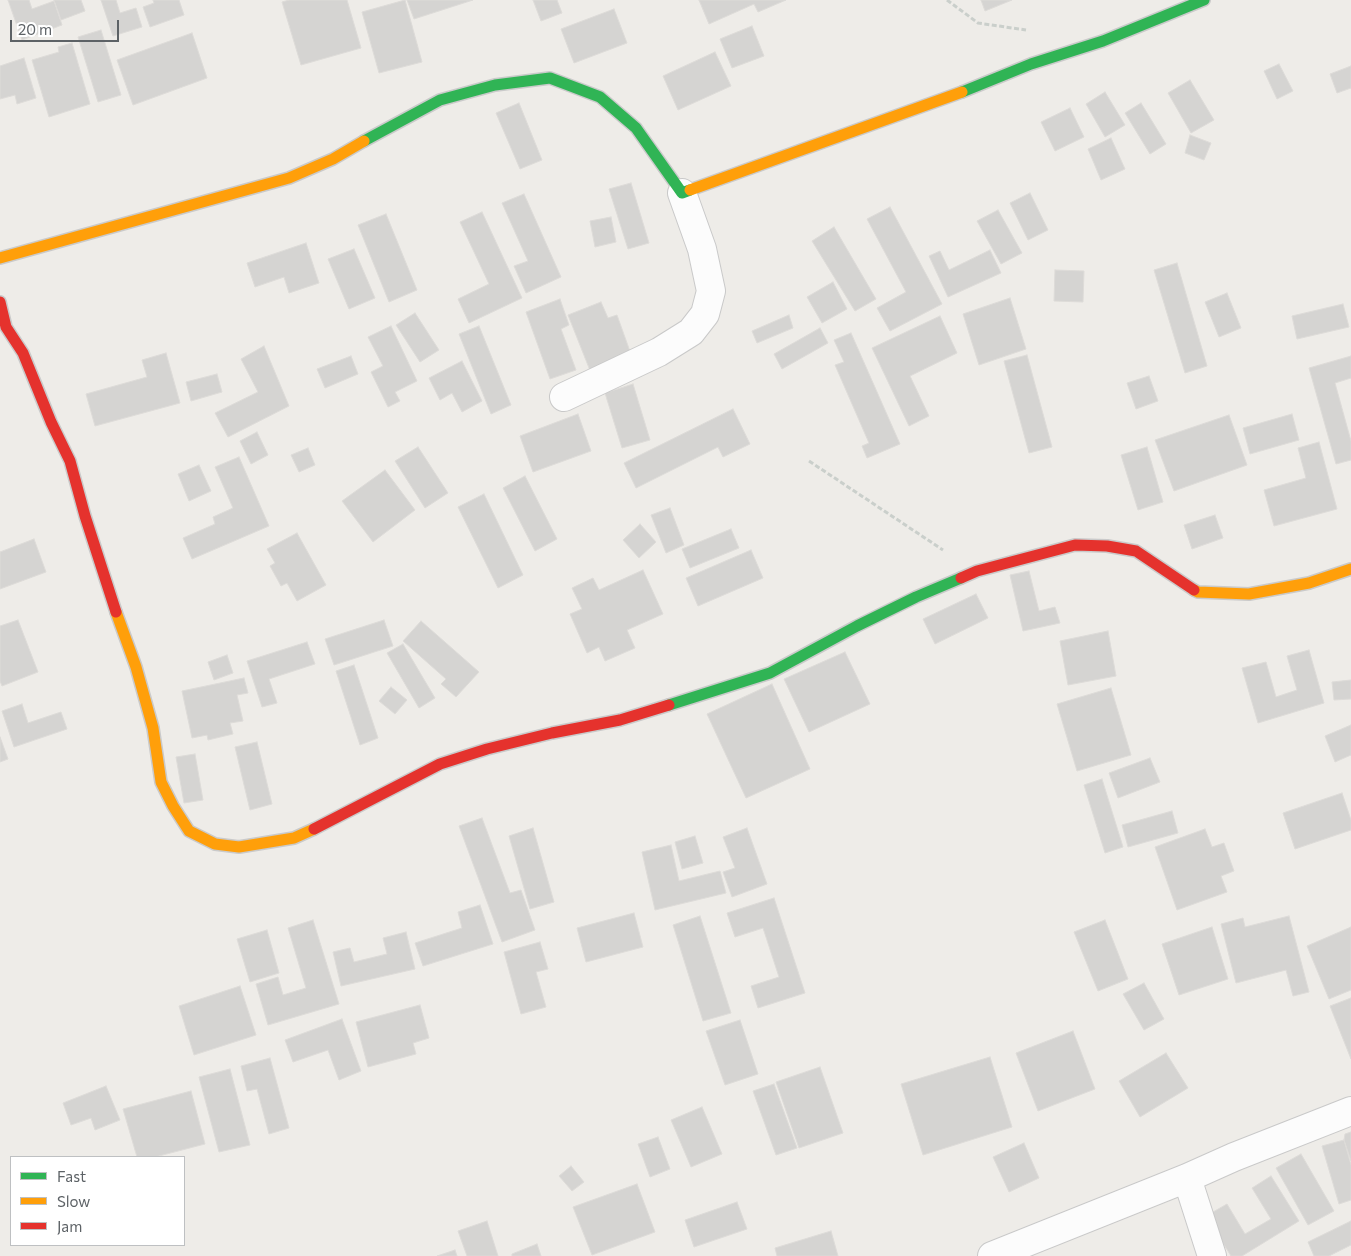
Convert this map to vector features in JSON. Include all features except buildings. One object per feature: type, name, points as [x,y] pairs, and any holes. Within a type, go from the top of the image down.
[{"type":"street","points":[[682,193],[872,125],[1031,64],[1103,41],[1204,0]]},
{"type":"street","points":[[0,258],[289,178],[333,159],[440,100],[496,85],[550,78],[600,97],[636,128],[682,193],[702,249],[711,291],[705,314],[691,332],[659,352],[564,397]]},
{"type":"street","points":[[0,302],[6,327],[23,353],[50,422],[70,462],[108,589],[136,667],[151,719],[161,782],[172,806],[189,831],[215,844],[239,847],[294,838],[321,826],[440,764],[487,749],[552,733],[620,720],[770,673],[916,596],[977,572],[1075,545],[1107,546],[1136,551],[1198,592],[1249,594],[1308,583],[1351,569]]},
{"type":"street","points":[[992,1256],[1187,1178],[1243,1153],[1351,1111]]},
{"type":"street","points":[[1187,1178],[1212,1256]]},
{"type":"path","points":[[947,0],[978,23],[1026,30]]},
{"type":"path","points":[[809,461],[977,572]]},
{"type":"traffic: fast","points":[[962,92],[1031,64],[1103,41],[1204,0]]},
{"type":"traffic: fast","points":[[364,141],[440,100],[495,85],[550,78],[600,97],[636,128],[682,193],[690,190]]},
{"type":"traffic: fast","points":[[669,705],[770,673],[857,626],[916,597],[961,578]]},
{"type":"traffic: slow","points":[[690,190],[962,92]]},
{"type":"traffic: slow","points":[[0,258],[289,178],[333,159],[364,141]]},
{"type":"traffic: slow","points":[[1194,590],[1198,592],[1249,594],[1309,583],[1351,569]]},
{"type":"traffic: slow","points":[[116,612],[136,667],[153,728],[161,782],[189,831],[215,844],[239,847],[294,838],[314,829]]},
{"type":"traffic: jam","points":[[0,302],[6,327],[23,353],[51,422],[70,461],[85,516],[116,612]]},
{"type":"traffic: jam","points":[[961,578],[977,571],[1075,545],[1107,546],[1136,551],[1194,590]]},
{"type":"traffic: jam","points":[[314,829],[440,764],[487,749],[552,733],[620,720],[669,705]]}]
